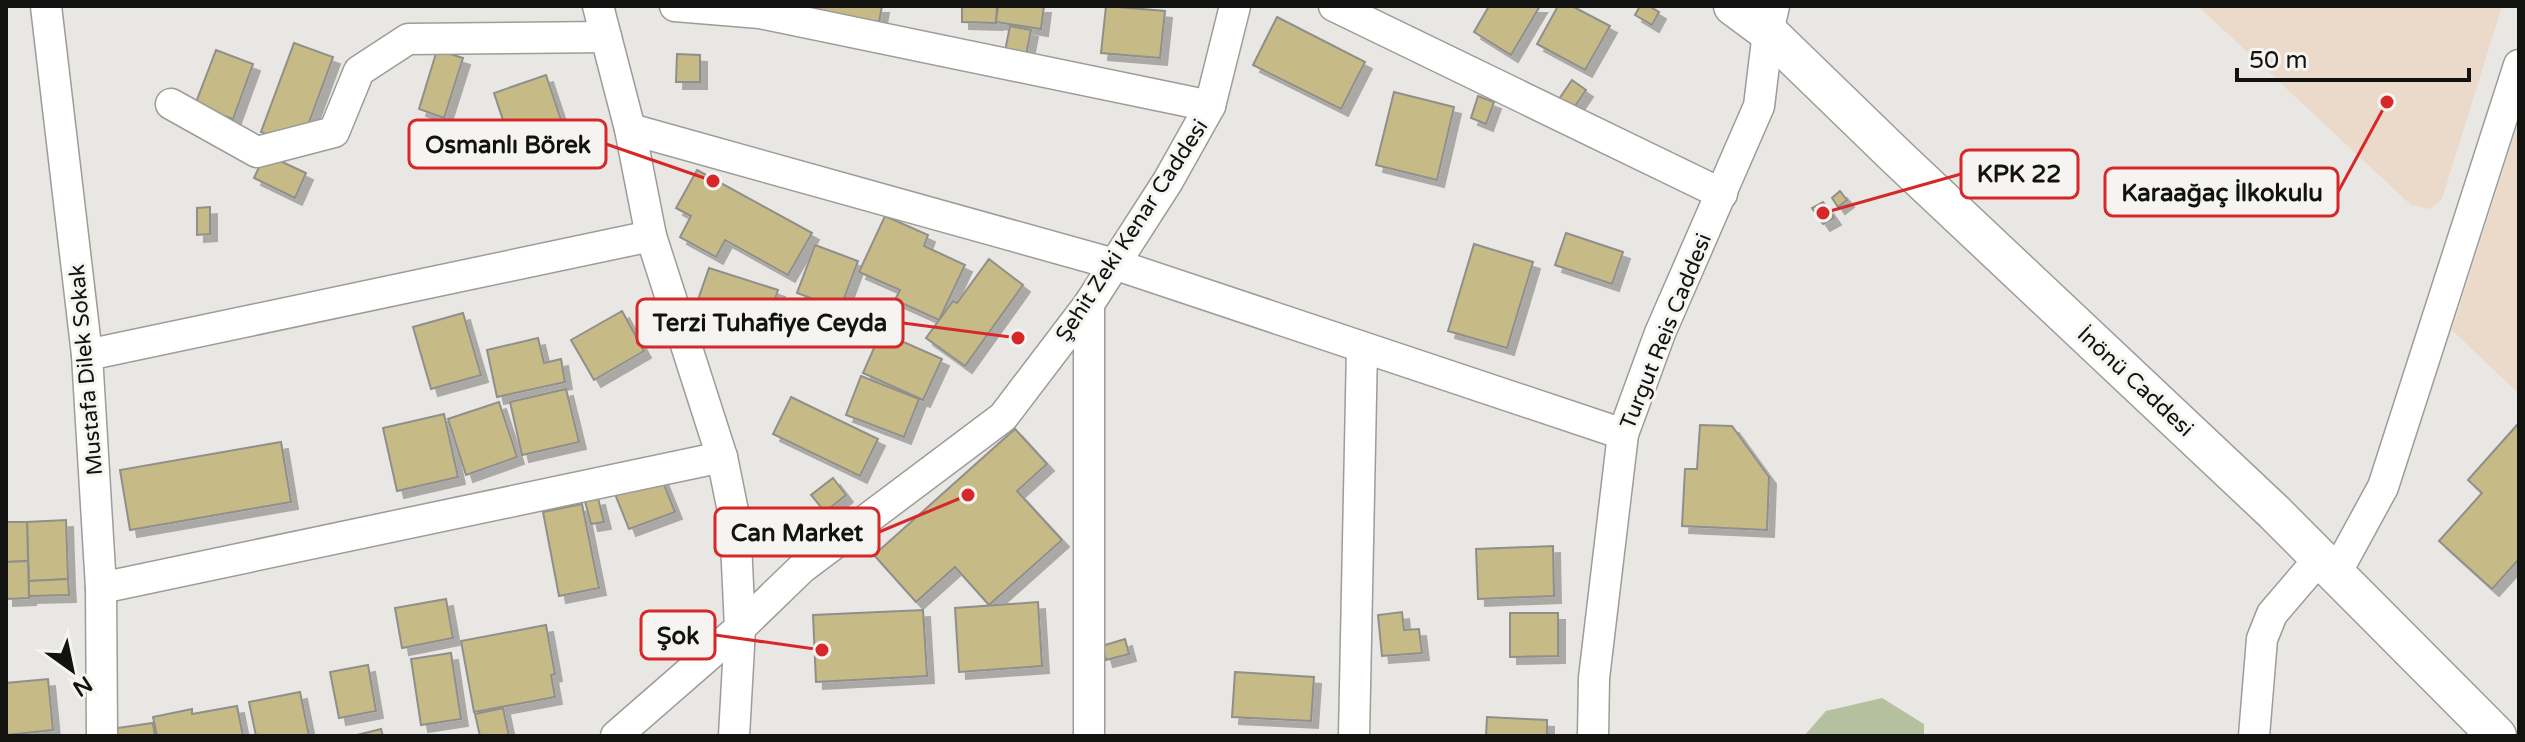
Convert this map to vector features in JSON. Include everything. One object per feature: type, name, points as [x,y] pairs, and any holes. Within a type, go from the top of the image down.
[{"type":"main road","name":"İnönü Caddesi","points":[[1733,6],[1765,15],[1898,158],[2274,512],[2497,736]]},
{"type":"street","name":"Mustafa Dilek Sokak","points":[[46,6],[87,355],[101,588],[102,736]]},
{"type":"street","points":[[598,6],[630,129],[651,236],[722,457],[735,521],[740,628],[734,736]]},
{"type":"street","points":[[675,6],[760,13],[1210,106]]},
{"type":"street","name":"Şehit Zeki Kenar Caddesi","points":[[620,733],[740,628],[802,568],[1003,417],[1089,304],[1168,181],[1210,106],[1235,6]]},
{"type":"street","points":[[1334,6],[1722,194]]},
{"type":"street","name":"Turgut Reis Caddesi","points":[[1593,736],[1594,678],[1623,434],[1660,333],[1759,106],[1765,15]]},
{"type":"street","points":[[171,104],[257,152],[334,132],[359,71],[408,39],[606,37]]},
{"type":"street","points":[[2254,736],[2262,639],[2272,614],[2327,567],[2383,487],[2519,65]]},
{"type":"street","points":[[630,129],[1114,264],[1623,434]]},
{"type":"street","points":[[87,355],[651,236]]},
{"type":"street","points":[[1089,304],[1089,736]]},
{"type":"street","points":[[1354,736],[1362,348]]},
{"type":"street","points":[[101,588],[722,457]]},
{"type":"street","points":[[595,736],[620,733]]},
{"type":"shaded area","points":[[2198,6],[2502,6],[2442,199],[2430,209],[2411,205]]},
{"type":"shaded area","points":[[2519,121],[2519,394],[2452,330]]},
{"type":"green space","points":[[1882,698],[1924,724],[1924,736],[1804,736],[1826,711]]},
{"type":"building","points":[[789,6],[882,6],[878,28]]},
{"type":"building","points":[[962,6],[997,6],[996,23],[962,22]]},
{"type":"building","points":[[998,6],[1044,6],[1041,29],[996,22]]},
{"type":"building","points":[[1106,6],[1165,11],[1160,58],[1101,53]]},
{"type":"building","points":[[1489,6],[1540,6],[1511,55],[1474,32]]},
{"type":"building","points":[[1558,6],[1572,6],[1610,26],[1585,70],[1537,44]]},
{"type":"building","points":[[1640,6],[1649,6],[1659,12],[1652,25],[1635,15]]},
{"type":"building","points":[[1277,17],[1365,62],[1341,109],[1253,65]]},
{"type":"building","points":[[1010,26],[1031,30],[1026,55],[1005,51]]},
{"type":"building","points":[[294,43],[333,57],[300,147],[261,132]]},
{"type":"building","points":[[216,50],[253,64],[233,119],[195,105]]},
{"type":"building","points":[[437,50],[463,58],[444,118],[419,109]]},
{"type":"building","points":[[677,54],[700,55],[700,82],[676,82]]},
{"type":"building","points":[[546,75],[565,132],[513,150],[494,93]]},
{"type":"building","points":[[1572,80],[1586,90],[1573,109],[1559,99]]},
{"type":"building","points":[[1394,92],[1454,107],[1437,180],[1376,165]]},
{"type":"building","points":[[1478,96],[1494,102],[1486,124],[1471,118]]},
{"type":"building","points":[[265,154],[306,173],[295,198],[254,178]]},
{"type":"building","points":[[697,170],[812,233],[788,275],[725,240],[716,257],[680,237],[691,216],[676,208]]},
{"type":"building","points":[[1840,191],[1847,200],[1838,207],[1832,198]]},
{"type":"building","points":[[1823,202],[1834,218],[1823,224],[1812,208]]},
{"type":"building","points":[[210,207],[210,234],[197,235],[197,208]]},
{"type":"building","points":[[885,216],[928,235],[924,246],[965,265],[939,320],[895,300],[900,290],[859,272]]},
{"type":"building","points":[[1566,233],[1623,252],[1612,284],[1555,265]]},
{"type":"building","points":[[1474,244],[1533,262],[1507,348],[1448,331]]},
{"type":"building","points":[[815,245],[858,261],[840,309],[797,293]]},
{"type":"building","points":[[989,259],[1023,285],[965,366],[926,338],[953,301],[957,303]]},
{"type":"building","points":[[709,268],[778,290],[763,337],[693,314]]},
{"type":"building","points":[[622,311],[644,351],[594,380],[571,340]]},
{"type":"building","points":[[463,313],[481,375],[431,389],[413,327]]},
{"type":"building","points":[[881,332],[942,359],[923,400],[863,373]]},
{"type":"building","points":[[538,338],[544,363],[561,359],[565,382],[497,397],[487,350]]},
{"type":"building","points":[[861,376],[919,399],[904,437],[846,415]]},
{"type":"building","points":[[566,389],[579,442],[522,455],[510,402]]},
{"type":"building","points":[[791,397],[878,439],[860,476],[773,434]]},
{"type":"building","points":[[499,402],[517,457],[466,475],[448,419]]},
{"type":"building","points":[[444,414],[458,477],[397,491],[383,428]]},
{"type":"building","points":[[1700,425],[1732,426],[1769,477],[1767,530],[1682,526],[1685,469],[1697,469]]},
{"type":"building","points":[[2517,425],[2519,559],[2492,589],[2439,541],[2482,493],[2468,480]]},
{"type":"building","points":[[1015,429],[1047,464],[1017,491],[1062,540],[989,605],[955,567],[916,602],[874,555]]},
{"type":"building","points":[[281,442],[291,502],[130,530],[120,470]]},
{"type":"building","points":[[661,477],[675,512],[629,529],[615,494]]},
{"type":"building","points":[[833,478],[846,495],[825,512],[811,495]]},
{"type":"building","points":[[598,498],[604,522],[591,524],[585,501]]},
{"type":"building","points":[[582,504],[599,588],[559,596],[543,512]]},
{"type":"building","points":[[66,520],[68,579],[29,581],[27,522]]},
{"type":"building","points":[[6,522],[27,522],[28,561],[6,562]]},
{"type":"building","points":[[1553,546],[1554,596],[1478,599],[1476,549]]},
{"type":"building","points":[[28,561],[29,598],[6,599],[6,562]]},
{"type":"building","points":[[68,579],[69,595],[29,596],[29,581]]},
{"type":"building","points":[[446,599],[453,638],[402,648],[395,608]]},
{"type":"building","points":[[1038,602],[1042,666],[959,672],[955,608]]},
{"type":"building","points":[[923,610],[927,676],[816,682],[813,615]]},
{"type":"building","points":[[1402,612],[1404,630],[1419,629],[1422,653],[1382,656],[1378,615]]},
{"type":"building","points":[[1510,613],[1558,613],[1558,656],[1510,657]]},
{"type":"building","points":[[546,625],[555,674],[551,675],[555,697],[474,712],[461,641]]},
{"type":"building","points":[[1125,639],[1129,654],[1106,660],[1102,646]]},
{"type":"building","points":[[451,653],[461,719],[421,725],[411,659]]},
{"type":"building","points":[[368,665],[376,711],[339,718],[330,672]]},
{"type":"building","points":[[1235,672],[1314,677],[1311,721],[1232,717]]},
{"type":"building","points":[[48,679],[53,730],[6,735],[6,683]]},
{"type":"building","points":[[300,692],[309,736],[256,736],[249,702]]},
{"type":"building","points":[[237,706],[243,736],[157,736],[153,717],[192,709],[192,714]]},
{"type":"building","points":[[503,708],[509,736],[480,736],[475,714]]},
{"type":"building","points":[[1487,717],[1547,720],[1547,736],[1486,736]]},
{"type":"building","points":[[153,723],[155,736],[104,736],[103,730]]},
{"type":"building","points":[[381,729],[383,736],[353,736]]},
{"type":"place","name":"Karaağaç İlkokulu","points":[[2387,102]]},
{"type":"place","name":"Osmanlı Börek","points":[[713,181]]},
{"type":"place","name":"KPK 22","points":[[1823,213]]},
{"type":"place","name":"Terzi Tuhafiye Ceyda","points":[[1018,338]]},
{"type":"place","name":"Can Market","points":[[968,495]]},
{"type":"place","name":"Şok","points":[[822,650]]}]
